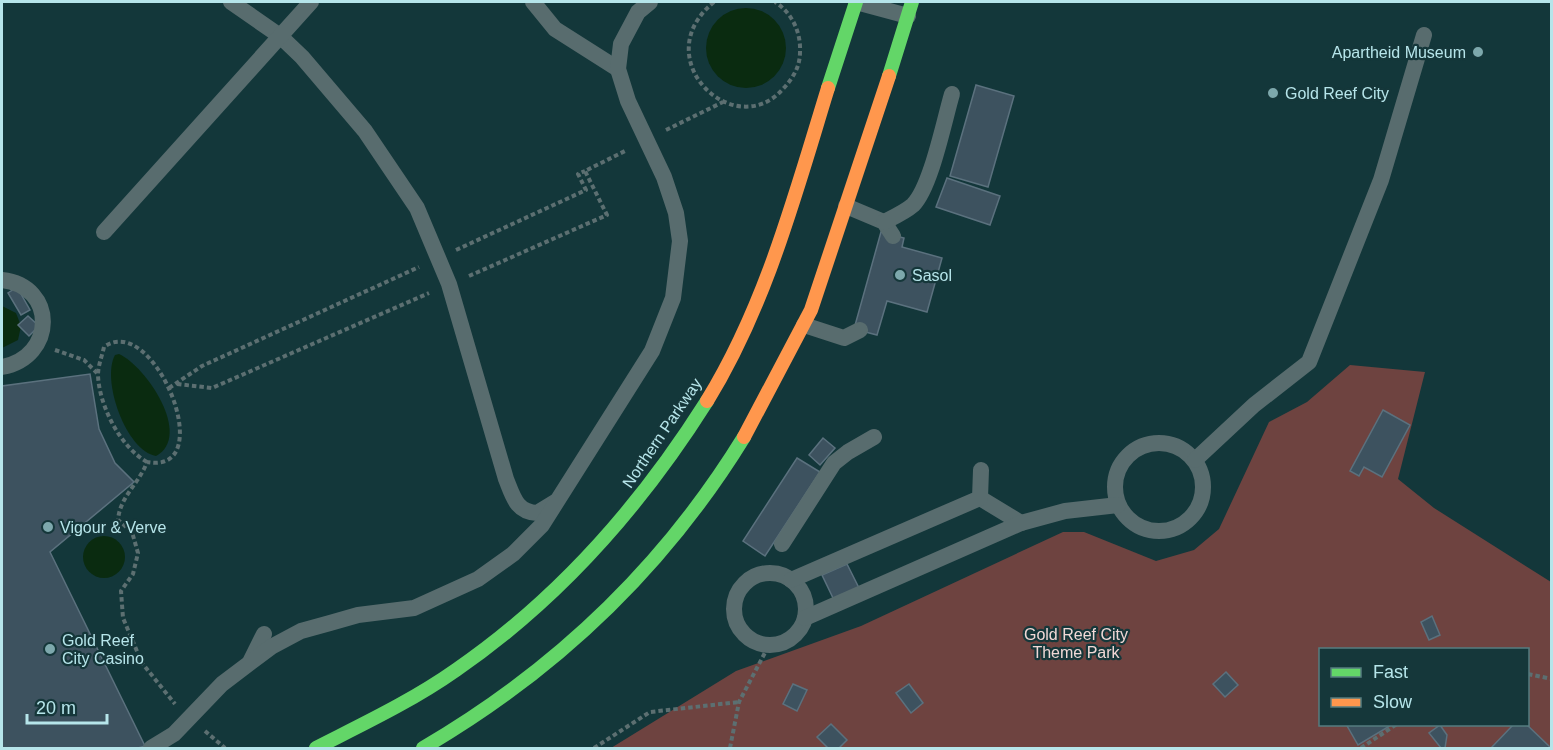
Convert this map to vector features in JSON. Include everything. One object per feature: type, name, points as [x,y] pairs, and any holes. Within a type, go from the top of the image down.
[{"type":"main road","name":"Northern Parkway","points":[[316,748],[402,704],[457,670],[529,614],[603,541],[655,478],[704,404],[740,342],[780,244],[856,2]]},
{"type":"main road","points":[[423,748],[493,704],[580,636],[657,556],[704,498],[722,471],[804,325],[846,206],[910,9]]},
{"type":"lane","points":[[231,2],[280,36],[345,107],[386,161],[417,208],[449,284],[506,479],[516,502],[522,509],[537,513],[560,498]]},
{"type":"lane","points":[[104,232],[311,2]]},
{"type":"lane","points":[[532,2],[555,29],[618,69]]},
{"type":"lane","points":[[856,2],[910,9]]},
{"type":"lane","points":[[151,748],[174,734],[222,684],[271,647],[301,631],[358,615],[414,608],[478,579],[513,554],[542,525],[560,498],[651,351],[669,314],[677,277],[680,240],[676,213],[664,177],[628,101],[618,69],[621,44],[638,5]]},
{"type":"lane","points":[[1195,460],[1254,405],[1309,362],[1375,196],[1424,35]]},
{"type":"lane","points":[[846,206],[889,229],[912,206],[926,181],[952,94]]},
{"type":"lane","points":[[2,280],[18,284],[30,292],[39,305],[43,319],[42,334],[36,348],[27,358],[2,367]]},
{"type":"lane","points":[[804,325],[844,338],[860,330]]},
{"type":"lane","points":[[782,544],[834,463],[874,437]]},
{"type":"lane","points":[[1156,443],[1170,444],[1183,450],[1195,460],[1204,487],[1201,502],[1194,515],[1182,526],[1168,531],[1146,530],[1126,518],[1118,505],[1115,491],[1121,464],[1130,453],[1142,446],[1156,443]]},
{"type":"lane","points":[[980,498],[981,470]]},
{"type":"lane","points":[[980,498],[1022,523]]},
{"type":"lane","points":[[791,580],[980,498]]},
{"type":"lane","points":[[805,618],[803,595],[791,580],[776,573],[764,573],[744,584],[737,594],[734,606],[740,629],[747,637],[769,645],[792,637],[805,618],[1022,523],[1065,511],[1118,505]]},
{"type":"lane","points":[[251,662],[264,634]]},
{"type":"path","points":[[714,2],[701,12],[692,28],[688,45],[689,63],[696,79],[708,93],[723,102],[743,106],[762,103],[779,94],[792,79],[800,61],[801,42],[795,23],[783,7],[775,2]]},
{"type":"path","points":[[169,388],[202,366],[586,190],[578,174],[585,171]]},
{"type":"path","points":[[177,384],[212,388],[607,215]]},
{"type":"path","points":[[121,340],[153,363],[169,388],[180,413],[180,438],[174,452],[166,461],[156,464],[147,462],[134,452],[116,429],[102,399],[98,373],[104,347],[113,341],[121,340]]},
{"type":"path","points":[[36,348],[66,352],[84,360],[98,373]]},
{"type":"path","points":[[147,462],[142,476],[123,497],[119,507],[118,520],[132,532],[138,552],[133,574],[121,591],[123,618],[142,663],[189,717],[225,748]]},
{"type":"path","points":[[730,748],[739,702],[769,645]]},
{"type":"path","points":[[1529,675],[1551,679]]},
{"type":"path","points":[[594,748],[650,712],[739,702]]},
{"type":"path","points":[[1361,748],[1394,726]]},
{"type":"green space","name":"Gold Reef City Theme Park","points":[[1350,365],[1425,372],[1398,479],[1434,508],[1551,582],[1551,748],[611,748],[736,671],[861,626],[1063,532],[1084,532],[1156,561],[1194,550],[1219,529],[1269,422],[1307,402]]},
{"type":"shaded area","points":[[746,8],[761,11],[774,20],[783,33],[786,48],[783,63],[774,76],[761,85],[746,88],[731,85],[718,76],[709,63],[706,48],[709,33],[718,20],[731,11]]},
{"type":"shaded area","points":[[2,306],[16,313],[21,326],[18,340],[2,348]]},
{"type":"shaded area","points":[[119,354],[130,361],[152,386],[168,418],[170,433],[166,446],[156,456],[145,451],[135,442],[119,413],[111,381],[115,355]]},
{"type":"shaded area","points":[[104,536],[119,542],[125,557],[119,572],[104,578],[89,572],[83,557],[89,542]]},
{"type":"building","points":[[976,85],[1014,96],[988,187],[950,176]]},
{"type":"building","points":[[947,178],[1000,196],[990,225],[936,207]]},
{"type":"building","points":[[881,232],[904,238],[902,247],[942,258],[927,312],[887,301],[877,335],[854,329]]},
{"type":"building","points":[[17,287],[30,310],[21,315],[8,293]]},
{"type":"building","points":[[28,316],[39,326],[29,336],[18,325]]},
{"type":"building","name":"Gold Reef City Casino","points":[[90,374],[99,429],[115,463],[134,482],[50,552],[145,746],[138,748],[2,748],[2,386]]},
{"type":"building","points":[[1383,410],[1410,425],[1382,477],[1364,467],[1359,476],[1350,471]]},
{"type":"building","points":[[823,438],[835,448],[820,465],[809,455]]},
{"type":"building","points":[[797,458],[820,472],[765,556],[743,541]]},
{"type":"building","points":[[847,564],[859,588],[834,600],[822,575]]},
{"type":"building","points":[[1432,616],[1440,635],[1429,640],[1421,622]]},
{"type":"building","points":[[1226,672],[1238,685],[1225,697],[1213,684]]},
{"type":"building","points":[[793,684],[807,690],[797,711],[783,704]]},
{"type":"building","points":[[909,684],[923,703],[911,713],[896,693]]},
{"type":"building","points":[[831,724],[847,740],[839,748],[828,748],[817,737]]},
{"type":"building","points":[[1347,726],[1390,726],[1358,745]]},
{"type":"building","points":[[1441,726],[1447,735],[1445,748],[1441,748],[1429,733]]},
{"type":"building","points":[[1512,726],[1528,726],[1551,748],[1491,748]]},
{"type":"traffic: fast","points":[[828,88],[856,2]]},
{"type":"traffic: fast","points":[[889,76],[912,2]]},
{"type":"traffic: fast","points":[[316,748],[422,692],[494,642],[529,613],[563,582],[625,514],[654,478],[707,401]]},
{"type":"traffic: fast","points":[[423,748],[518,685],[603,612],[679,530],[713,485],[744,437]]},
{"type":"traffic: slow","points":[[744,437],[811,310],[889,76]]},
{"type":"traffic: slow","points":[[707,401],[728,364],[763,288],[791,209],[828,88]]},
{"type":"place","name":"Apartheid Museum","points":[[1478,52]]},
{"type":"place","name":"Gold Reef City","points":[[1273,93]]},
{"type":"place","name":"Sasol","points":[[900,275]]},
{"type":"place","name":"Vigour & Verve","points":[[48,527]]},
{"type":"place","name":"Gold Reef City Casino","points":[[50,649]]}]
